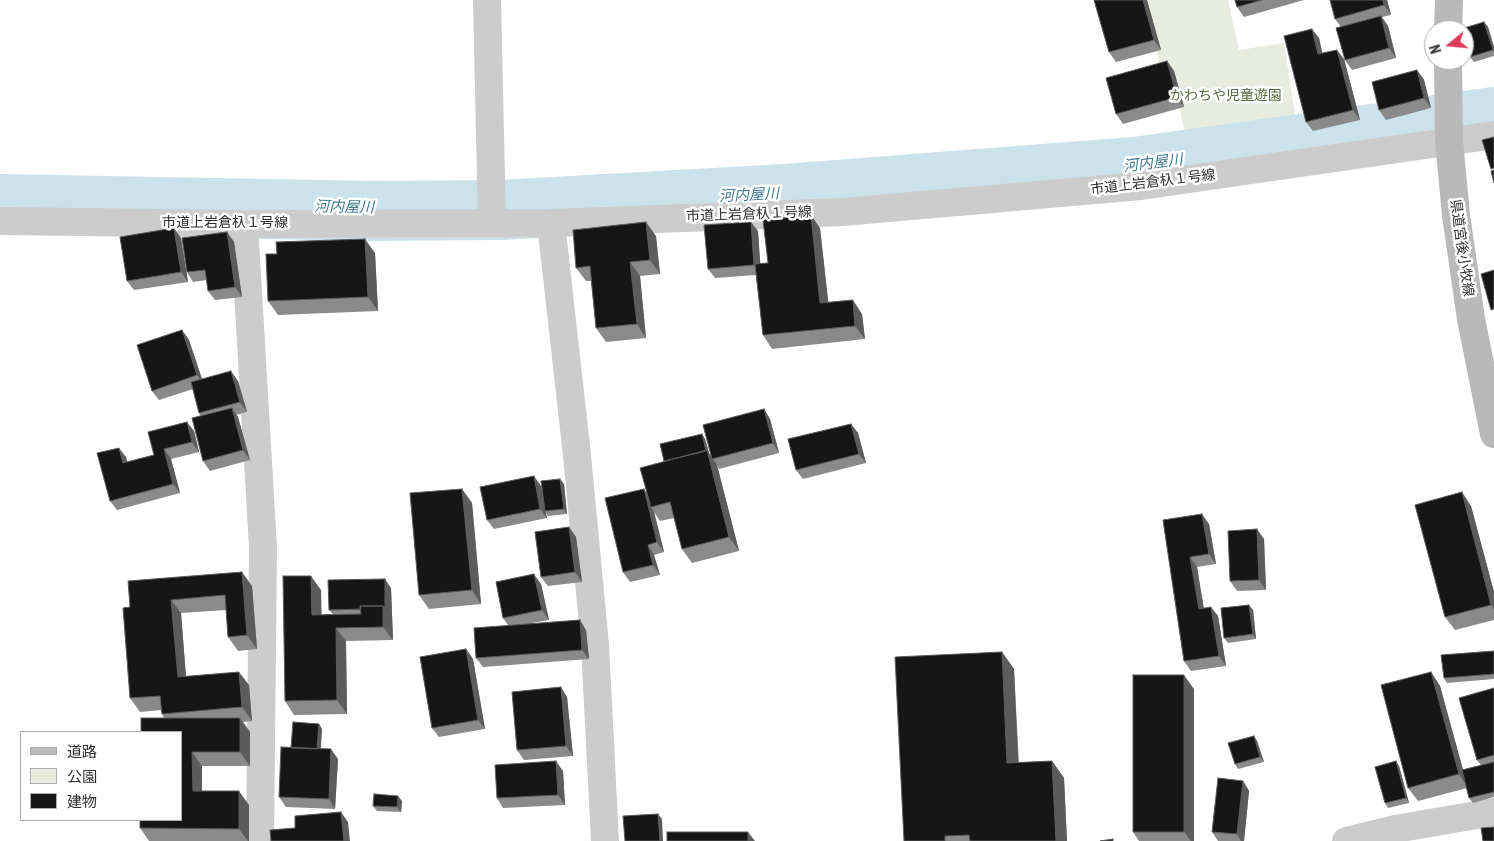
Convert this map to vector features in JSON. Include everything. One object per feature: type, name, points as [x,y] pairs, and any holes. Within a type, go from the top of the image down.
[{"type":"main road","points":[[1448,20],[1449,0]]},
{"type":"main road","name":"県道宮後小牧線","points":[[1448,70],[1449,141],[1456,215],[1466,288],[1494,434]]},
{"type":"street","points":[[487,0],[492,222]]},
{"type":"street","name":"市道上岩倉杁１号線","points":[[0,221],[244,224],[551,222],[843,212],[1141,186],[1494,135]]},
{"type":"street","points":[[551,222],[577,455],[595,645],[605,841]]},
{"type":"street","points":[[244,224],[263,547],[260,841]]},
{"type":"street","points":[[1346,841],[1395,829],[1494,812]]},
{"type":"green space","name":"かわちや児童遊園","points":[[1148,0],[1228,0],[1239,50],[1284,43],[1298,135],[1188,148],[1172,71],[1160,69]]},
{"type":"building","points":[[1094,0],[1143,0],[1154,40],[1109,52]]},
{"type":"building","points":[[1235,0],[1262,0],[1237,7]]},
{"type":"building","points":[[1330,0],[1383,0],[1384,5],[1335,19]]},
{"type":"building","points":[[1381,16],[1389,48],[1345,60],[1336,28]]},
{"type":"building","points":[[1484,22],[1493,50],[1474,56],[1474,25]]},
{"type":"building","points":[[1312,29],[1318,54],[1337,50],[1353,110],[1306,122],[1284,36]]},
{"type":"building","points":[[1167,61],[1177,97],[1116,114],[1106,78]]},
{"type":"building","points":[[1417,70],[1424,98],[1379,110],[1372,82]]},
{"type":"building","points":[[1494,137],[1494,168],[1491,169],[1482,140]]},
{"type":"building","points":[[1494,170],[1494,183],[1491,171]]},
{"type":"building","points":[[811,215],[820,303],[853,300],[855,326],[763,335],[755,264],[768,263],[763,220]]},
{"type":"building","points":[[646,222],[650,260],[630,262],[637,324],[596,328],[590,266],[576,268],[573,230]]},
{"type":"building","points":[[751,222],[754,265],[708,269],[704,225]]},
{"type":"building","points":[[174,228],[181,272],[127,281],[120,237]]},
{"type":"building","points":[[227,232],[235,287],[208,291],[205,270],[187,272],[182,238]]},
{"type":"building","points":[[365,239],[368,297],[268,301],[266,254],[277,254],[276,242]]},
{"type":"building","points":[[1494,270],[1494,309],[1491,310],[1481,274]]},
{"type":"building","points":[[182,330],[197,375],[152,391],[137,345]]},
{"type":"building","points":[[231,371],[240,402],[199,413],[191,382]]},
{"type":"building","points":[[232,408],[243,450],[203,461],[192,418]]},
{"type":"building","points":[[764,409],[773,443],[712,459],[703,425]]},
{"type":"building","points":[[187,422],[192,442],[164,449],[173,484],[110,501],[97,453],[119,448],[123,463],[154,455],[148,432]]},
{"type":"building","points":[[851,424],[859,454],[796,470],[788,439]]},
{"type":"building","points":[[702,434],[706,451],[664,461],[660,444]]},
{"type":"building","points":[[707,450],[729,537],[682,549],[670,502],[651,507],[640,468]]},
{"type":"building","points":[[534,476],[540,509],[487,520],[480,487]]},
{"type":"building","points":[[560,479],[564,509],[545,511],[541,481]]},
{"type":"building","points":[[462,489],[472,590],[419,595],[410,493]]},
{"type":"building","points":[[644,489],[657,542],[648,545],[653,565],[623,572],[605,498]]},
{"type":"building","points":[[1462,492],[1491,605],[1445,617],[1415,505]]},
{"type":"building","points":[[1202,514],[1209,554],[1190,557],[1199,609],[1211,607],[1219,656],[1184,661],[1163,520]]},
{"type":"building","points":[[569,527],[575,572],[541,577],[535,532]]},
{"type":"building","points":[[1257,529],[1259,580],[1230,581],[1228,531]]},
{"type":"building","points":[[242,572],[247,635],[228,637],[225,595],[171,600],[178,677],[239,672],[242,707],[162,714],[160,696],[130,698],[123,608],[130,607],[128,581]]},
{"type":"building","points":[[534,574],[542,610],[503,618],[496,582]]},
{"type":"building","points":[[283,576],[311,576],[312,615],[361,614],[360,606],[383,606],[383,627],[336,628],[337,700],[285,701]]},
{"type":"building","points":[[385,579],[385,608],[383,606],[360,606],[361,609],[329,610],[328,580]]},
{"type":"building","points":[[1249,605],[1253,634],[1224,638],[1221,608]]},
{"type":"building","points":[[580,620],[582,650],[476,658],[474,628]]},
{"type":"building","points":[[466,649],[478,720],[432,728],[420,657]]},
{"type":"building","points":[[1494,651],[1494,674],[1444,678],[1441,655]]},
{"type":"building","points":[[1002,652],[1007,763],[1052,761],[1056,841],[970,841],[969,835],[945,836],[945,841],[904,841],[895,657]]},
{"type":"building","points":[[1431,672],[1459,774],[1408,788],[1381,685]]},
{"type":"building","points":[[1133,675],[1184,675],[1184,832],[1133,832]]},
{"type":"building","points":[[561,687],[566,746],[517,750],[512,692]]},
{"type":"building","points":[[1494,688],[1494,755],[1477,760],[1459,698]]},
{"type":"building","points":[[141,718],[240,718],[240,752],[192,752],[193,791],[239,791],[239,829],[140,828],[140,821],[182,821],[182,731],[141,731]]},
{"type":"building","points":[[293,722],[319,724],[317,749],[291,748]]},
{"type":"building","points":[[1254,736],[1260,757],[1235,764],[1228,743]]},
{"type":"building","points":[[281,747],[331,749],[329,799],[279,797]]},
{"type":"building","points":[[556,761],[558,795],[497,798],[495,765]]},
{"type":"building","points":[[1396,761],[1406,798],[1385,803],[1375,767]]},
{"type":"building","points":[[1494,762],[1494,792],[1469,798],[1462,770]]},
{"type":"building","points":[[1218,778],[1243,781],[1237,834],[1212,832]]},
{"type":"building","points":[[374,794],[398,796],[397,807],[373,806]]},
{"type":"building","points":[[341,812],[344,841],[271,841],[270,830],[295,828],[295,816]]},
{"type":"building","points":[[658,814],[660,841],[625,841],[623,816]]},
{"type":"building","points":[[1494,827],[1494,841],[1483,841],[1481,828]]},
{"type":"building","points":[[667,832],[748,832],[748,841],[667,841]]},
{"type":"waterway","name":"河内屋川","points":[[0,204],[374,211],[501,210],[785,194],[1135,167],[1494,117]]}]
